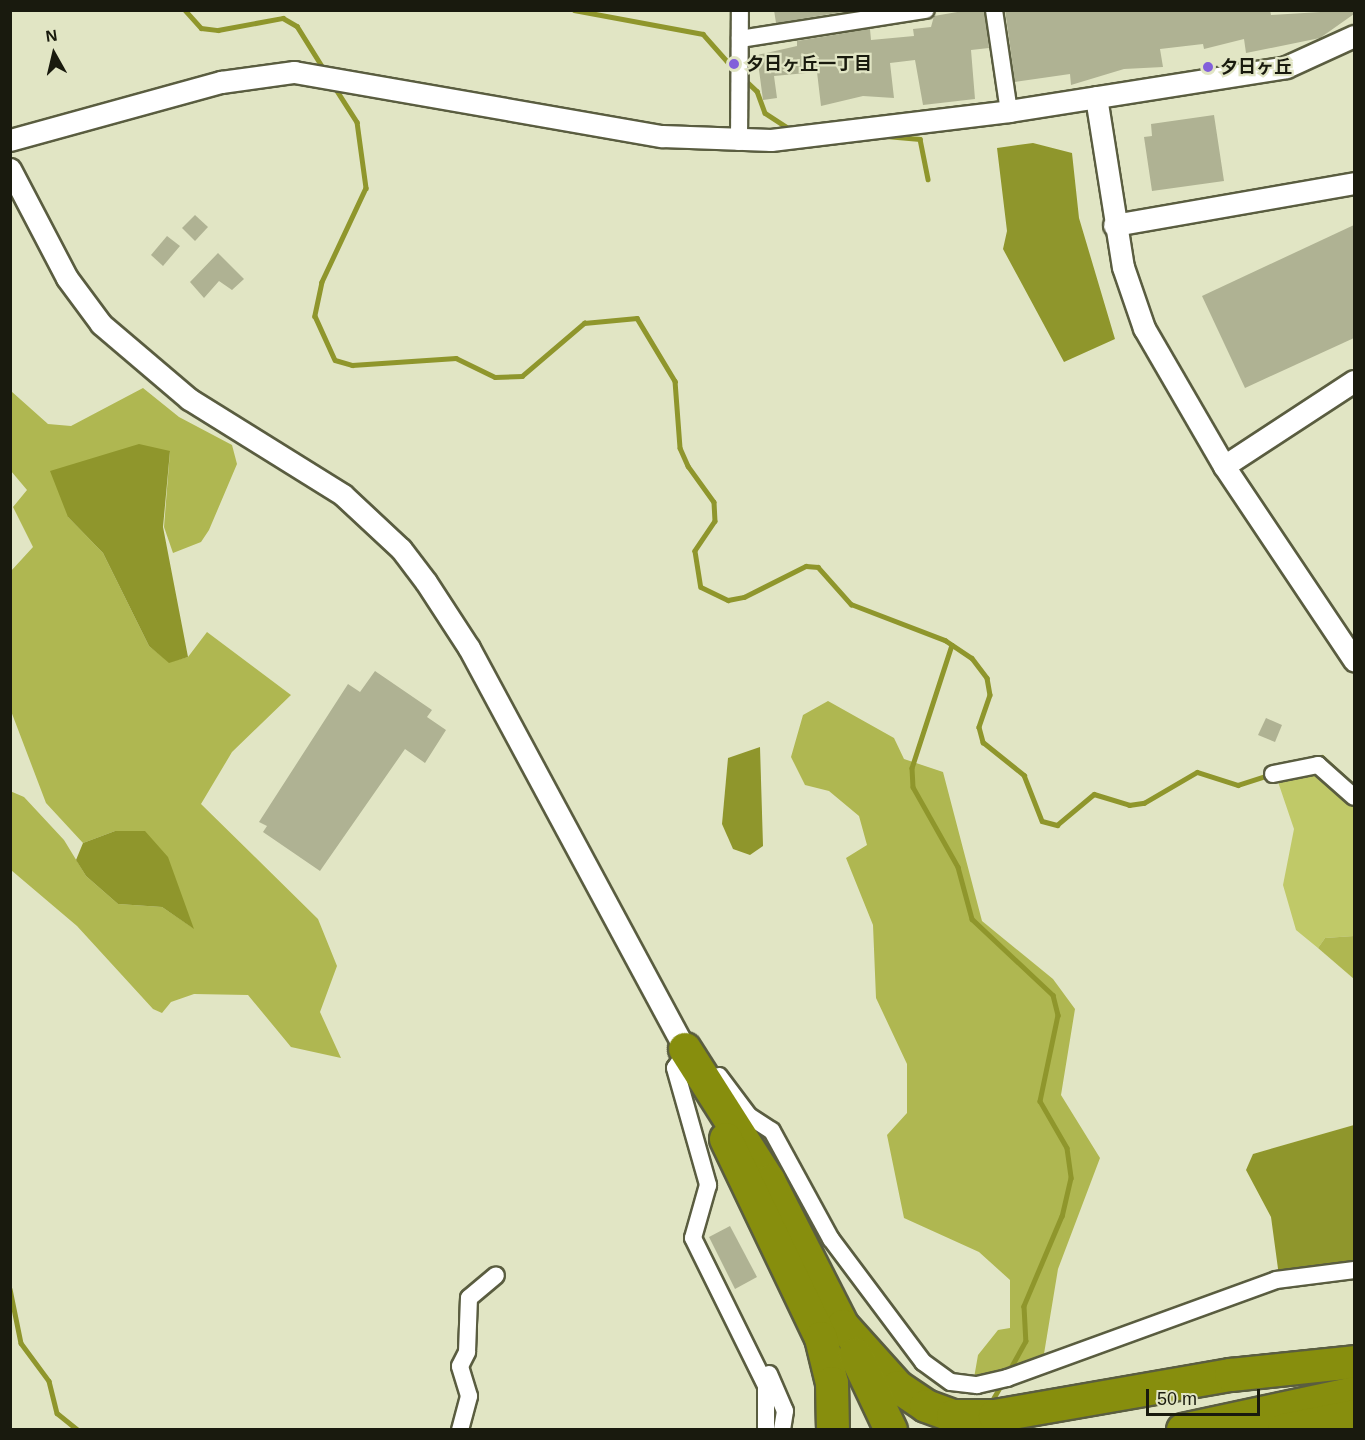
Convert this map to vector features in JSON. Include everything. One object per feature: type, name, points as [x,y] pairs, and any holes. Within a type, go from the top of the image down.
[{"type":"highway","points":[[690,1057],[769,1181],[875,1430]]},
{"type":"highway","points":[[832,1332],[898,1387],[953,1416],[995,1416],[1232,1375],[1354,1362]]},
{"type":"highway","points":[[832,1332],[833,1430]]},
{"type":"highway","points":[[832,1332],[891,1430]]},
{"type":"highway","points":[[1183,1430],[1354,1393]]},
{"type":"highway","points":[[1284,1430],[1354,1416]]},
{"type":"street","points":[[739,142],[740,10]]},
{"type":"street","points":[[740,39],[926,10]]},
{"type":"street","points":[[994,10],[1009,111]]},
{"type":"street","points":[[10,140],[221,82],[294,72],[662,136],[739,142],[1009,111],[1286,67],[1354,36]]},
{"type":"street","points":[[1096,97],[1114,225],[1144,328],[1224,466],[1354,660]]},
{"type":"street","points":[[10,169],[67,279],[115,338],[189,399],[343,495],[414,565],[469,648],[690,1057]]},
{"type":"street","points":[[1114,225],[1354,183]]},
{"type":"street","points":[[1224,466],[1354,381]]},
{"type":"street","points":[[1273,774],[1318,765],[1354,797]]},
{"type":"street","points":[[766,1430],[766,1386],[693,1238],[708,1185],[675,1068],[700,1050],[749,1116],[772,1131],[831,1239],[923,1362],[951,1382],[977,1385],[1007,1378],[1276,1280],[1354,1270]]},
{"type":"street","points":[[460,1430],[469,1396],[460,1366],[467,1352],[469,1298],[496,1275]]},
{"type":"street","points":[[750,1356],[772,1378],[785,1411],[782,1430]]},
{"type":"shaded area","points":[[1033,143],[1072,153],[1079,218],[1115,339],[1064,362],[1003,249],[1007,231],[997,148]]},
{"type":"shaded area","points":[[143,388],[179,417],[232,445],[237,464],[209,530],[201,542],[173,553],[164,527],[170,451],[68,517],[103,553],[149,646],[169,662],[188,657],[207,632],[291,695],[232,752],[201,804],[318,919],[337,966],[320,1012],[341,1058],[291,1047],[248,995],[194,994],[171,1002],[162,1013],[153,1009],[77,926],[11,870],[10,791],[24,797],[64,840],[86,876],[118,904],[162,907],[193,928],[115,831],[83,843],[46,803],[11,711],[11,571],[33,547],[13,507],[27,490],[11,471],[11,391],[48,424],[71,426]]},
{"type":"shaded area","points":[[139,444],[170,451],[163,527],[188,657],[169,663],[149,646],[103,553],[68,517],[50,471]]},
{"type":"shaded area","points":[[828,701],[894,738],[904,759],[943,772],[982,921],[1053,979],[1075,1009],[1061,1095],[1100,1158],[1058,1269],[1043,1360],[974,1378],[978,1355],[998,1330],[1010,1328],[1010,1280],[979,1252],[904,1218],[887,1135],[907,1113],[907,1064],[876,998],[873,925],[846,858],[867,845],[859,816],[829,791],[805,785],[791,757],[803,715]]},
{"type":"shaded area","points":[[760,747],[763,846],[750,855],[733,849],[722,824],[728,758]]},
{"type":"shaded area","points":[[1315,768],[1354,803],[1354,936],[1325,938],[1318,948],[1296,930],[1283,885],[1294,829],[1276,776]]},
{"type":"shaded area","points":[[115,831],[145,831],[168,857],[194,929],[162,907],[118,904],[86,876],[76,860],[83,843]]},
{"type":"shaded area","points":[[1354,936],[1354,979],[1318,948],[1325,938]]},
{"type":"shaded area","points":[[1354,1125],[1354,1268],[1279,1276],[1271,1217],[1246,1170],[1253,1154]]},
{"type":"building","points":[[774,10],[855,10],[776,23]]},
{"type":"building","points":[[984,10],[989,48],[971,50],[975,99],[923,105],[915,60],[890,63],[894,98],[863,96],[821,106],[817,72],[774,76],[777,98],[763,100],[757,55],[797,46],[797,41],[870,29],[871,40],[914,36],[913,29],[931,27],[934,16]]},
{"type":"building","points":[[1005,10],[1270,10],[1271,15],[1354,10],[1354,14],[1320,38],[1246,53],[1244,39],[1204,49],[1203,44],[1160,49],[1163,67],[1124,69],[1071,85],[1070,74],[1015,82]]},
{"type":"building","points":[[1214,115],[1224,181],[1152,191],[1144,137],[1152,136],[1151,124]]},
{"type":"building","points":[[195,215],[208,227],[195,241],[182,228]]},
{"type":"building","points":[[1354,225],[1354,338],[1245,388],[1202,296]]},
{"type":"building","points":[[167,236],[180,246],[163,266],[151,255]]},
{"type":"building","points":[[218,253],[244,279],[232,290],[219,281],[204,298],[190,282]]},
{"type":"building","points":[[375,671],[432,710],[427,717],[446,730],[425,763],[405,749],[320,871],[263,832],[267,826],[259,822],[348,684],[360,692]]},
{"type":"building","points":[[1266,718],[1282,725],[1275,742],[1258,735]]},
{"type":"building","points":[[730,1226],[757,1277],[735,1289],[709,1237]]},
{"type":"waterway","points":[[185,10],[201,28],[218,30],[283,18],[297,26],[325,71]]},
{"type":"waterway","points":[[574,10],[703,34],[734,69]]},
{"type":"waterway","points":[[744,79],[757,91],[765,113],[788,128]]},
{"type":"waterway","points":[[334,86],[357,122],[366,188],[322,282],[315,316],[335,360],[352,365],[456,358],[495,377],[522,376],[584,323],[637,318],[675,381],[680,448],[688,466],[714,502],[715,521],[695,551],[701,587],[728,600],[744,597],[806,566],[818,567],[851,604],[945,640],[972,658],[987,678],[990,695],[979,727],[983,742],[1024,775],[1042,821],[1057,825],[1094,794],[1129,805],[1144,803],[1197,772],[1238,785],[1269,775]]},
{"type":"waterway","points":[[886,136],[920,139],[928,179]]},
{"type":"waterway","points":[[952,645],[912,768],[913,787],[958,867],[972,919],[1053,995],[1058,1015],[1040,1101],[1067,1148],[1071,1178],[1062,1216],[1024,1306],[1026,1341],[1008,1373]]},
{"type":"waterway","points":[[1316,759],[1322,757],[1354,786]]},
{"type":"waterway","points":[[10,1289],[21,1343],[49,1381],[57,1413],[78,1430]]},
{"type":"waterway","points":[[990,1404],[1001,1385]]},
{"type":"place","name":"夕日ヶ丘一丁目","points":[[734,64]]},
{"type":"place","name":"夕日ヶ丘","points":[[1208,67]]}]
